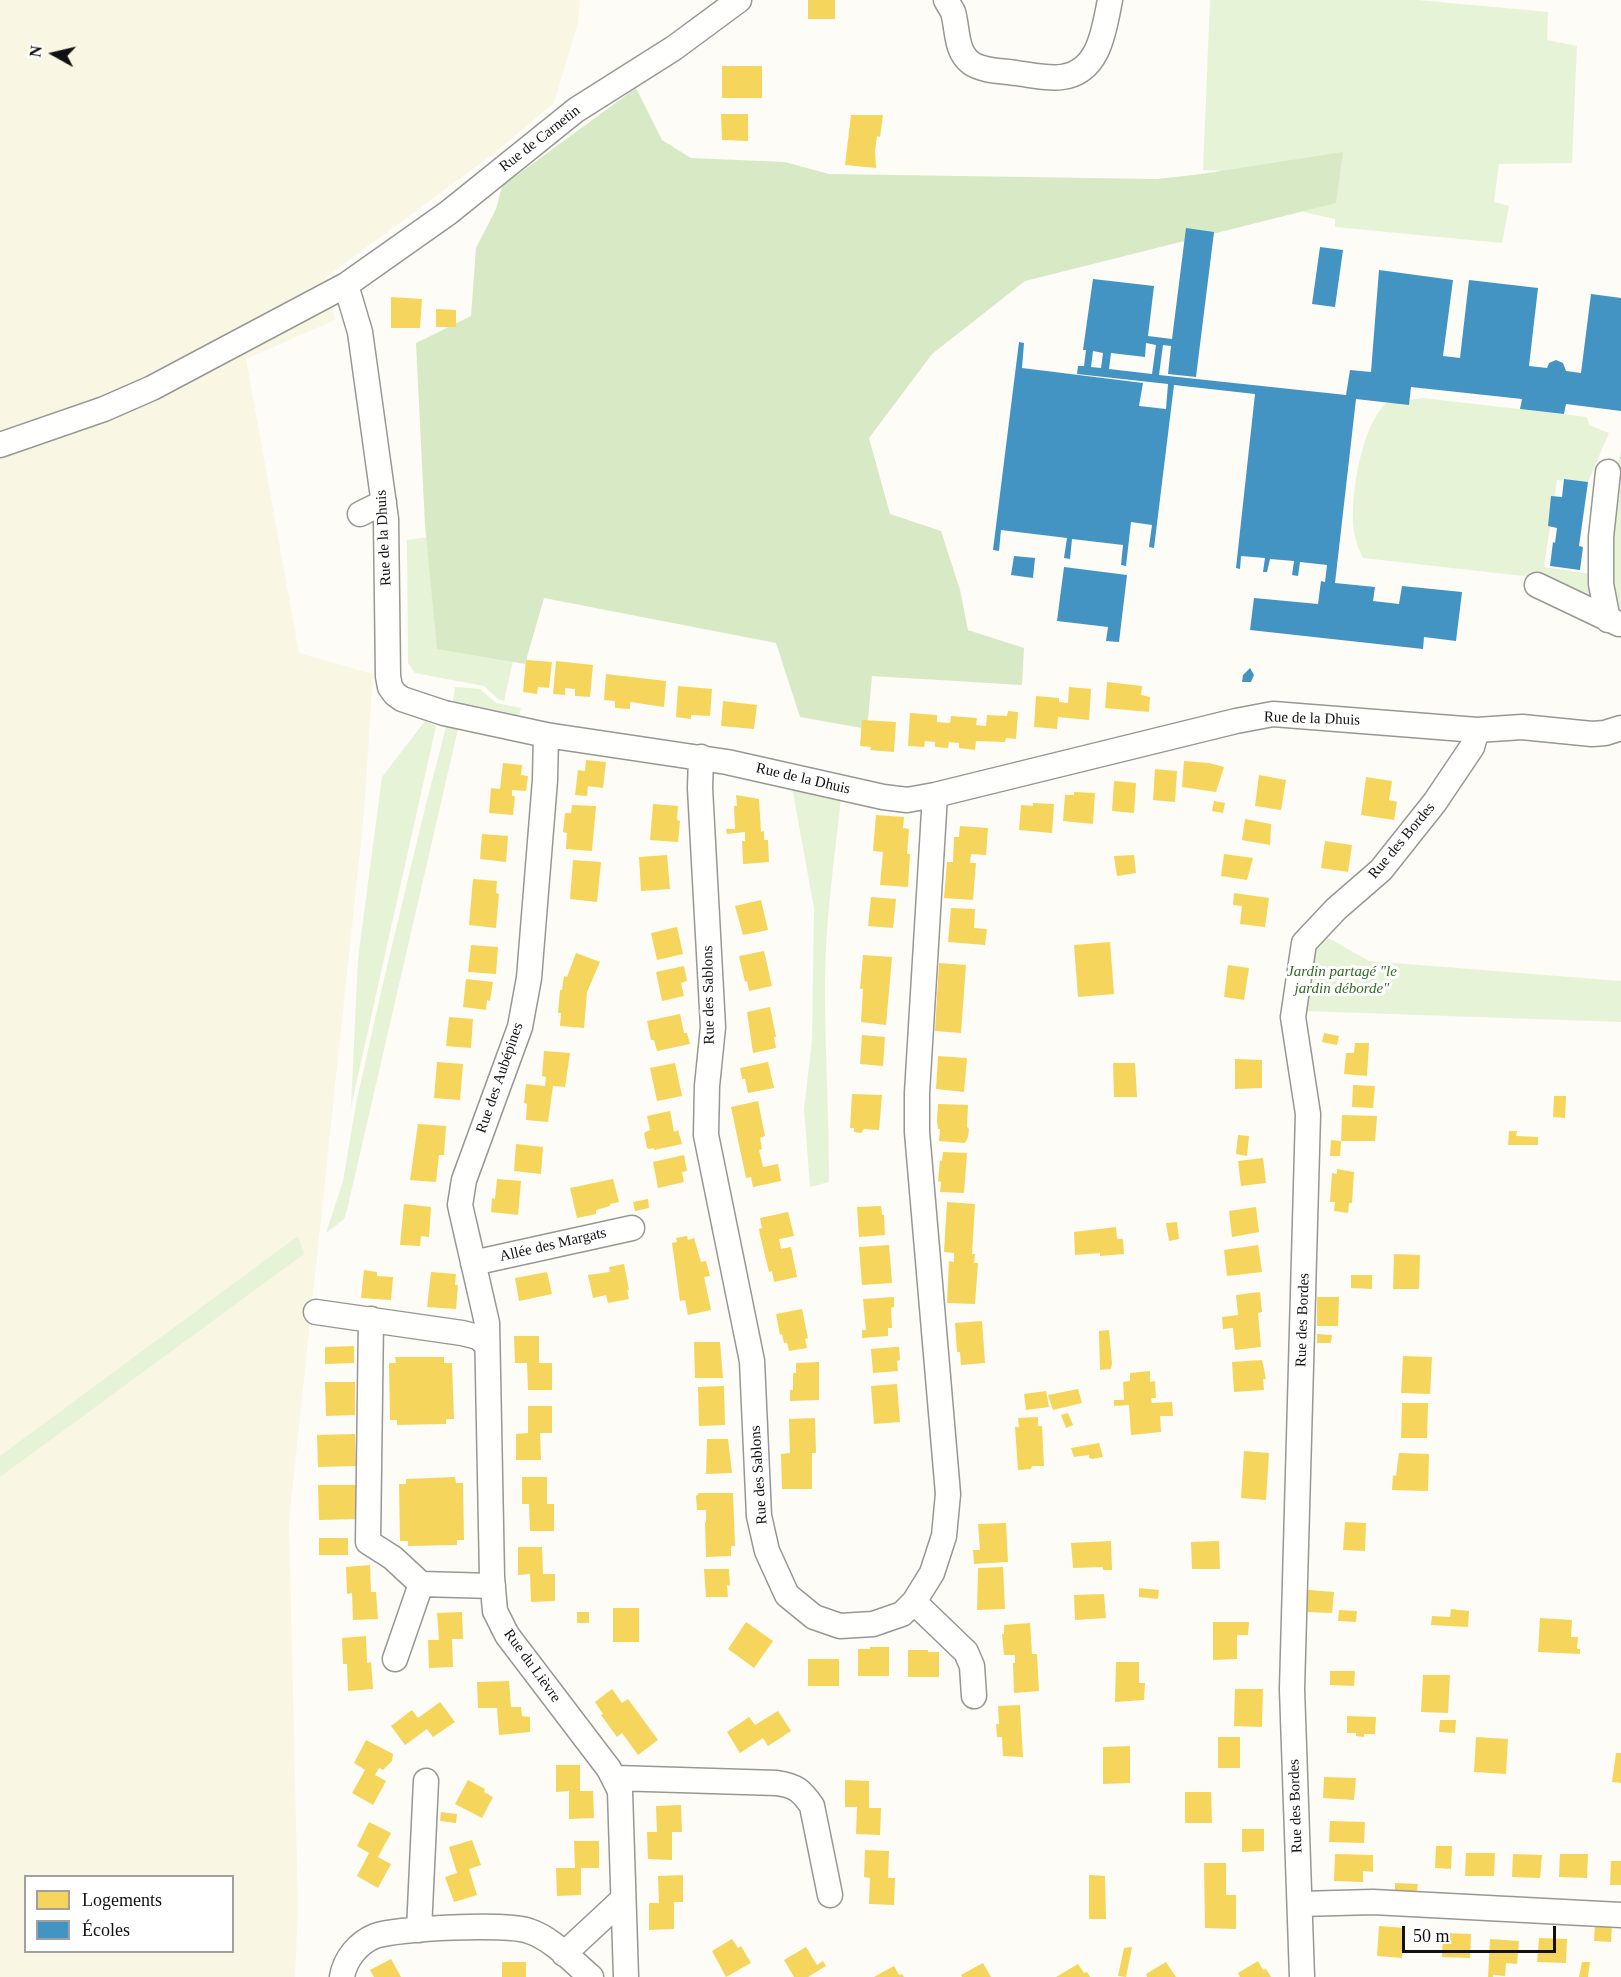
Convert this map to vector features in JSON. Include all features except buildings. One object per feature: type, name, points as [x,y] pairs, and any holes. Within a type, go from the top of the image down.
[{"type":"street","name":"Rue de Carnetin","points":[[0,445],[104,409],[152,388],[346,285],[448,213],[576,110],[674,48],[739,0]]},
{"type":"street","points":[[946,0],[952,10],[959,47],[971,63],[984,68],[1036,76],[1063,77],[1083,68],[1094,55],[1101,43],[1110,0]]},
{"type":"street","name":"Rue de la Dhuis","points":[[346,285],[360,332],[384,502],[390,687],[395,694],[416,705],[546,735],[701,757],[883,797],[907,800],[1224,723],[1273,714],[1412,723],[1477,730],[1515,727],[1592,734],[1621,728]]},
{"type":"street","points":[[1608,472],[1601,537],[1601,584],[1614,623]]},
{"type":"street","points":[[360,514],[384,502]]},
{"type":"street","points":[[1537,585],[1614,623]]},
{"type":"street","name":"Rue des Bordes","points":[[1302,1977],[1292,1689],[1308,1114],[1294,1029],[1293,1003],[1304,943],[1336,909],[1381,870],[1435,802],[1472,747],[1477,730]]},
{"type":"street","name":"Rue des Aubépines","points":[[486,1344],[487,1323],[460,1205],[464,1180],[520,1027],[527,988],[545,780],[546,735]]},
{"type":"street","name":"Rue des Sablons","points":[[701,757],[700,788],[713,1027],[707,1086],[706,1135],[752,1361],[759,1516],[766,1551],[787,1595],[814,1617],[840,1626],[873,1624],[902,1614],[914,1602],[932,1573],[944,1536],[948,1494],[917,1132],[935,795]]},
{"type":"street","name":"Allée des Margats","points":[[473,1263],[632,1227]]},
{"type":"street","points":[[316,1312],[462,1332],[478,1337],[486,1344]]},
{"type":"street","points":[[371,1319],[368,1542],[393,1558],[421,1584],[493,1586]]},
{"type":"street","name":"Rue du Lièvre","points":[[486,1344],[495,1611],[507,1635],[615,1778],[620,1791],[626,1977]]},
{"type":"street","points":[[395,1659],[421,1584]]},
{"type":"street","points":[[914,1602],[966,1652],[972,1666],[974,1696]]},
{"type":"street","points":[[615,1778],[793,1785],[812,1806],[830,1895]]},
{"type":"street","points":[[419,1930],[426,1781]]},
{"type":"street","points":[[564,1954],[623,1899]]},
{"type":"street","points":[[1300,1905],[1373,1902],[1621,1915]]},
{"type":"street","points":[[342,1977],[350,1956],[359,1946],[373,1937],[399,1930],[519,1927],[545,1939],[591,1977]]},
{"type":"shaded area","points":[[0,0],[580,0],[578,22],[554,103],[492,155],[326,277],[335,320],[246,359],[299,653],[373,674],[364,813],[289,1521],[298,1910],[295,1977],[0,1977]]},
{"type":"green space","points":[[1210,0],[1417,0],[1548,12],[1547,40],[1577,46],[1572,163],[1499,164],[1494,202],[1509,206],[1502,243],[1335,227],[1335,219],[1304,212],[1303,175],[1203,170]]},
{"type":"green space","points":[[636,88],[662,140],[691,158],[785,162],[829,174],[1157,179],[1343,152],[1336,203],[1025,281],[932,354],[869,438],[890,514],[941,531],[960,590],[968,630],[1024,648],[1022,685],[872,676],[867,729],[800,717],[776,643],[544,598],[525,664],[437,649],[425,525],[416,343],[471,316],[476,248],[496,209],[502,186]]},
{"type":"green space","points":[[1423,398],[1587,417],[1589,425],[1609,433],[1588,482],[1557,480],[1544,567],[1591,574],[1593,597],[1585,600],[1541,578],[1363,558],[1356,542],[1353,512],[1356,478],[1369,430],[1386,403]]},
{"type":"green space","points":[[1621,450],[1621,609],[1612,591],[1613,483]]},
{"type":"green space","points":[[456,533],[530,585],[504,701],[498,699],[484,686],[415,673],[408,663],[407,540]]},
{"type":"green space","points":[[455,687],[480,689],[496,703],[521,708],[519,715],[453,701]]},
{"type":"green space","points":[[425,721],[436,726],[351,1107],[358,959],[382,777]]},
{"type":"green space","points":[[446,727],[458,729],[347,1210],[344,1219],[326,1233],[343,1181],[356,1104],[384,979]]},
{"type":"green space","points":[[792,787],[841,799],[830,892],[825,963],[829,1182],[810,1187],[804,1109],[812,1041],[814,908]]},
{"type":"green space","name":"Jardin partagé \"le jardin déborde\"","points":[[1323,935],[1369,961],[1621,981],[1621,1022],[1305,1011],[1312,962]]},
{"type":"green space","points":[[298,1236],[304,1254],[0,1477],[0,1456]]}]
